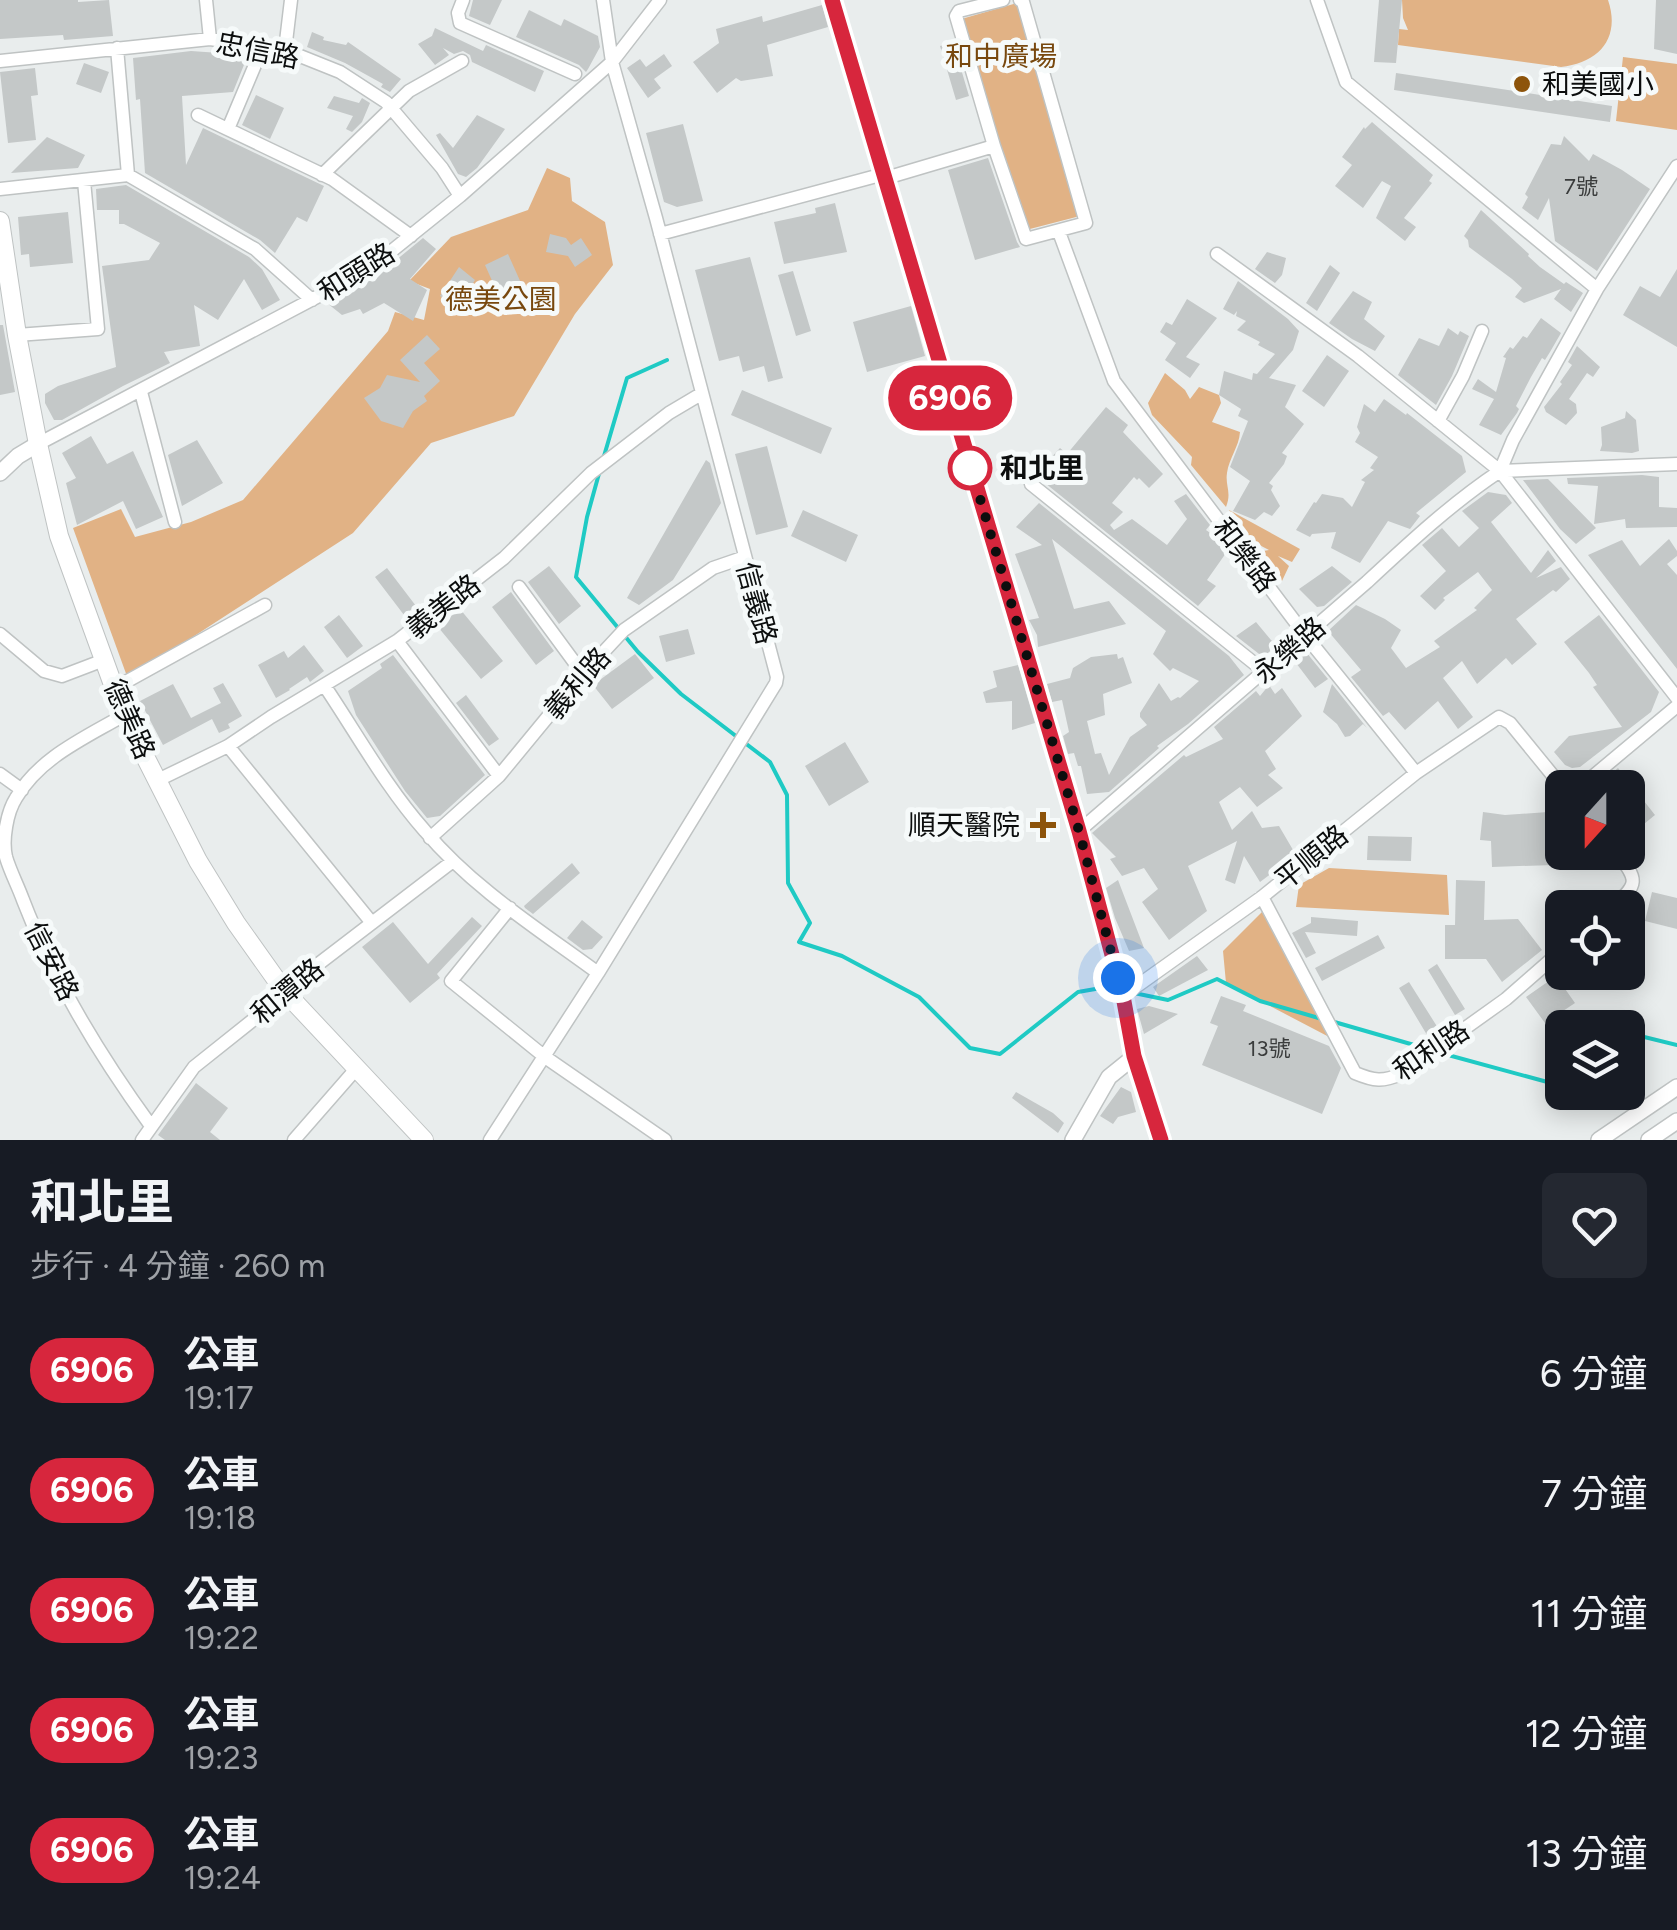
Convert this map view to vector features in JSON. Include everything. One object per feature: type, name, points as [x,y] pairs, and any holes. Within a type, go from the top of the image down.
[{"type":"main road","name":"德美路","points":[[0,221],[17,335],[59,536],[124,715],[198,861],[284,992],[424,1140]]},
{"type":"street","points":[[206,0],[210,38]]},
{"type":"street","points":[[285,50],[291,0]]},
{"type":"street","points":[[463,0],[458,13],[460,23],[575,74]]},
{"type":"street","name":"信義路","points":[[490,1140],[598,973],[777,677],[612,62],[604,0]]},
{"type":"street","name":"和頭路","points":[[0,473],[38,444],[142,398],[368,270],[460,196],[612,62],[660,0]]},
{"type":"street","points":[[832,0],[1079,831],[1123,996],[1134,1056],[1160,1140]]},
{"type":"street","points":[[1003,0],[959,11],[956,16],[1026,238],[1086,224],[1022,0]]},
{"type":"street","points":[[1317,0],[1346,82],[1597,289]]},
{"type":"street","name":"忠信路","points":[[0,61],[210,38],[285,50],[340,72],[392,108],[460,196]]},
{"type":"street","points":[[228,129],[263,46]]},
{"type":"street","points":[[117,48],[128,174]]},
{"type":"street","points":[[322,175],[410,92],[462,62]]},
{"type":"street","points":[[198,116],[332,179],[411,236]]},
{"type":"street","points":[[660,234],[994,146]]},
{"type":"street","points":[[1500,471],[1513,440],[1597,289],[1677,166]]},
{"type":"street","points":[[0,189],[128,174],[255,250],[312,300]]},
{"type":"street","points":[[17,335],[98,329],[84,181]]},
{"type":"street","name":"和樂路","points":[[1059,232],[1114,381],[1305,635],[1416,773]]},
{"type":"street","points":[[1217,254],[1358,356],[1500,471],[1677,698]]},
{"type":"street","points":[[1438,420],[1482,331]]},
{"type":"street","name":"義美路","points":[[158,780],[228,746],[397,641],[504,558],[602,464],[702,394]]},
{"type":"street","points":[[142,398],[175,522]]},
{"type":"street","points":[[1500,471],[1677,464]]},
{"type":"street","name":"永樂路","points":[[1079,831],[1368,582],[1403,547],[1500,471]]},
{"type":"street","points":[[1031,484],[1264,672]]},
{"type":"street","name":"義利路","points":[[430,838],[499,776],[624,630],[713,568],[745,557]]},
{"type":"street","points":[[519,587],[584,674]]},
{"type":"street","points":[[114,690],[266,605]]},
{"type":"street","points":[[0,634],[44,671],[62,676],[104,660]]},
{"type":"street","points":[[397,641],[499,776]]},
{"type":"street","points":[[324,686],[397,796],[430,838],[510,908],[598,973]]},
{"type":"street","points":[[1601,770],[1677,706]]},
{"type":"street","name":"信安路","points":[[124,715],[35,771],[14,800],[6,829],[6,855],[36,935],[107,1066],[151,1126]]},
{"type":"street","name":"平順路","points":[[1123,996],[1262,897],[1416,773],[1498,717],[1510,724],[1548,770]]},
{"type":"street","points":[[228,746],[372,923]]},
{"type":"street","points":[[0,774],[22,790]]},
{"type":"street","name":"和潭路","points":[[142,1140],[194,1067],[453,861]]},
{"type":"street","name":"和利路","points":[[1262,897],[1355,1073],[1372,1080],[1384,1081],[1401,1074],[1506,999],[1545,965]]},
{"type":"street","points":[[510,908],[451,981],[545,1057],[665,1140]]},
{"type":"street","points":[[1072,1140],[1109,1077],[1134,1056]]},
{"type":"street","points":[[294,1140],[356,1069]]},
{"type":"street","points":[[1600,1140],[1677,1087]]},
{"type":"street","points":[[1649,1140],[1677,1121]]},
{"type":"green space","points":[[1402,0],[1608,0],[1611,26],[1609,37],[1596,54],[1561,67],[1398,45],[1399,29],[1408,30]]},
{"type":"green space","name":"和中廣場","points":[[1017,3],[1080,216],[1026,230],[958,20]]},
{"type":"green space","points":[[1623,57],[1677,64],[1677,130],[1616,121]]},
{"type":"green space","name":"德美公園","points":[[547,168],[570,178],[572,201],[605,222],[613,265],[575,314],[514,416],[431,443],[353,533],[128,679],[73,528],[121,509],[135,537],[191,522],[243,500],[388,331],[395,312],[424,320],[430,289],[409,281],[451,237],[528,210]]},
{"type":"green space","points":[[1165,373],[1190,399],[1199,387],[1219,395],[1221,403],[1212,422],[1240,432],[1227,473],[1226,507],[1191,465],[1192,457],[1152,415],[1148,403]]},
{"type":"green space","points":[[1229,510],[1300,549],[1292,562],[1278,556],[1289,566],[1282,581],[1258,552],[1269,550],[1246,534]]},
{"type":"green space","points":[[1329,868],[1447,875],[1449,915],[1296,907],[1299,885]]},
{"type":"green space","points":[[1267,907],[1333,1039],[1226,983],[1223,951]]},
{"type":"building","points":[[0,0],[109,0],[113,36],[0,39]]},
{"type":"building","points":[[473,0],[502,0],[490,25],[469,16]]},
{"type":"building","points":[[1379,0],[1402,0],[1396,63],[1374,62]]},
{"type":"building","points":[[1656,0],[1677,0],[1677,54],[1654,49]]},
{"type":"building","points":[[822,5],[828,27],[767,45],[773,76],[741,81],[736,78],[717,93],[693,62],[719,43],[716,29],[762,16],[763,22]]},
{"type":"building","points":[[529,10],[561,26],[564,19],[598,36],[600,47],[586,72],[579,65],[516,37]]},
{"type":"building","points":[[435,28],[483,51],[486,45],[544,71],[535,92],[472,62],[463,51],[454,54],[443,48],[449,55],[435,65],[418,44],[432,36]]},
{"type":"building","points":[[312,32],[324,37],[323,40],[346,45],[348,42],[401,79],[390,92],[345,63],[307,47]]},
{"type":"building","points":[[953,42],[969,96],[956,100],[940,46]]},
{"type":"building","points":[[191,51],[248,55],[233,92],[182,96],[186,165],[203,128],[324,186],[307,222],[297,217],[275,253],[260,240],[145,173],[133,58]]},
{"type":"building","points":[[664,54],[672,66],[654,79],[661,88],[648,98],[627,68],[640,59],[646,67]]},
{"type":"building","points":[[84,63],[109,72],[101,93],[76,84]]},
{"type":"building","points":[[35,68],[38,95],[31,96],[36,140],[8,143],[0,72]]},
{"type":"building","points":[[1396,73],[1612,106],[1610,122],[1394,90]]},
{"type":"building","points":[[256,95],[284,108],[270,139],[242,125]]},
{"type":"building","points":[[334,96],[359,103],[362,98],[370,103],[362,122],[352,132],[346,129],[353,116],[327,108]]},
{"type":"building","points":[[477,115],[505,129],[466,177],[458,174],[436,135],[440,133],[453,148]]},
{"type":"building","points":[[1372,122],[1433,175],[1429,181],[1432,183],[1404,218],[1416,227],[1405,241],[1376,218],[1391,186],[1382,181],[1363,208],[1335,186],[1352,165],[1342,157]]},
{"type":"building","points":[[683,124],[703,201],[677,207],[664,202],[646,133]]},
{"type":"building","points":[[1564,136],[1589,161],[1593,154],[1650,189],[1597,271],[1555,241],[1549,198],[1538,220],[1522,208],[1528,197],[1525,194],[1551,144],[1561,145]]},
{"type":"building","points":[[47,137],[85,155],[78,168],[11,173]]},
{"type":"building","points":[[988,158],[1020,247],[975,260],[948,170]]},
{"type":"building","points":[[126,185],[249,257],[262,269],[280,300],[262,310],[244,279],[218,320],[194,305],[200,346],[164,352],[170,363],[62,420],[54,420],[45,394],[116,367],[102,266],[149,260],[160,243],[119,224],[119,210],[97,210],[96,189]]},
{"type":"building","points":[[835,203],[847,252],[784,264],[774,222],[816,213],[815,208]]},
{"type":"building","points":[[1481,210],[1540,267],[1583,293],[1571,312],[1554,299],[1561,289],[1524,303],[1515,297],[1522,288],[1469,247],[1464,236]]},
{"type":"building","points":[[68,212],[73,263],[30,267],[29,254],[21,255],[18,217]]},
{"type":"building","points":[[550,234],[566,238],[571,245],[581,238],[592,255],[575,267],[568,256],[546,252]]},
{"type":"building","points":[[423,238],[436,249],[410,279],[427,290],[413,321],[384,303],[363,314],[360,309],[342,315],[327,303],[373,279]]},
{"type":"building","points":[[1267,252],[1286,258],[1282,275],[1275,283],[1255,269]]},
{"type":"building","points":[[508,254],[521,283],[498,294],[485,265]]},
{"type":"building","points":[[750,257],[783,378],[768,382],[764,366],[743,372],[739,356],[719,361],[695,270]]},
{"type":"building","points":[[1330,265],[1340,273],[1317,311],[1306,303]]},
{"type":"building","points":[[459,267],[475,280],[458,307],[440,296]]},
{"type":"building","points":[[1677,269],[1677,347],[1623,315],[1640,286],[1660,297]]},
{"type":"building","points":[[793,271],[811,331],[796,336],[778,275]]},
{"type":"building","points":[[1238,281],[1299,331],[1293,350],[1269,378],[1296,385],[1285,407],[1304,424],[1282,453],[1287,456],[1284,464],[1269,483],[1280,506],[1272,516],[1264,512],[1255,520],[1233,511],[1250,481],[1230,467],[1248,421],[1238,416],[1241,409],[1219,395],[1224,371],[1252,380],[1253,373],[1257,374],[1275,354],[1237,330],[1246,321],[1236,316],[1237,311],[1234,315],[1223,309]]},
{"type":"building","points":[[1353,291],[1372,302],[1364,319],[1385,336],[1375,351],[1329,323]]},
{"type":"building","points":[[1187,299],[1217,318],[1186,357],[1200,364],[1190,378],[1165,360],[1176,343],[1160,332],[1166,322],[1172,325]]},
{"type":"building","points":[[911,306],[925,356],[867,372],[853,322]]},
{"type":"building","points":[[1541,318],[1561,333],[1531,377],[1516,406],[1517,413],[1501,435],[1479,425],[1494,399],[1472,389],[1478,379],[1496,392],[1506,358],[1503,357],[1523,336],[1527,338]]},
{"type":"building","points":[[0,325],[15,392],[0,395]]},
{"type":"building","points":[[1448,328],[1469,336],[1436,405],[1398,375],[1419,338],[1439,346]]},
{"type":"building","points":[[427,335],[440,349],[424,363],[440,381],[424,396],[427,401],[413,411],[403,428],[381,421],[364,398],[380,388],[387,375],[420,382],[400,360]]},
{"type":"building","points":[[1577,346],[1600,367],[1593,377],[1587,373],[1569,399],[1576,404],[1577,413],[1566,425],[1544,407],[1562,384]]},
{"type":"building","points":[[1327,355],[1349,371],[1324,407],[1302,391]]},
{"type":"building","points":[[742,390],[832,428],[821,454],[731,415]]},
{"type":"building","points":[[1384,399],[1462,456],[1466,472],[1416,513],[1420,516],[1410,529],[1388,521],[1360,563],[1331,548],[1336,532],[1310,537],[1296,530],[1322,494],[1343,498],[1352,507],[1365,482],[1361,480],[1374,470],[1370,468],[1378,457],[1355,442],[1360,433],[1357,427],[1364,404],[1375,412]]},
{"type":"building","points":[[1106,407],[1128,425],[1123,432],[1163,474],[1149,488],[1134,477],[1112,503],[1123,512],[1110,525],[1114,530],[1132,519],[1167,545],[1187,519],[1174,501],[1186,494],[1210,525],[1206,530],[1226,553],[1207,580],[1216,586],[1198,606],[1035,475],[1060,448],[1067,454]]},
{"type":"building","points":[[1626,411],[1636,420],[1639,451],[1600,451],[1601,427],[1625,418]]},
{"type":"building","points":[[91,436],[107,464],[133,451],[163,517],[136,529],[123,501],[77,525],[66,483],[76,478],[62,453]]},
{"type":"building","points":[[197,440],[223,483],[182,506],[168,455]]},
{"type":"building","points":[[767,446],[788,527],[756,535],[735,454]]},
{"type":"building","points":[[706,460],[721,503],[673,580],[639,605],[627,598]]},
{"type":"building","points":[[1659,477],[1659,507],[1677,508],[1677,527],[1626,528],[1625,519],[1594,524],[1598,486],[1568,484],[1567,478]]},
{"type":"building","points":[[1548,479],[1596,528],[1576,544],[1523,480]]},
{"type":"building","points":[[1488,492],[1506,495],[1512,503],[1491,522],[1531,573],[1548,550],[1556,561],[1536,578],[1561,567],[1570,579],[1516,619],[1537,644],[1512,665],[1506,658],[1477,684],[1462,661],[1443,678],[1473,717],[1458,729],[1438,701],[1405,730],[1389,712],[1383,716],[1351,677],[1361,670],[1328,631],[1356,605],[1401,630],[1391,648],[1406,668],[1440,647],[1434,641],[1477,610],[1474,608],[1492,590],[1478,572],[1443,598],[1435,610],[1420,596],[1446,571],[1422,545],[1442,528],[1459,547],[1479,528],[1462,511]]},
{"type":"building","points":[[1039,503],[1229,656],[1244,675],[1157,746],[1109,792],[1087,794],[1081,766],[1074,753],[1068,754],[1063,736],[1069,732],[1062,700],[1052,702],[1047,684],[1070,678],[1073,668],[1091,657],[1123,657],[1132,683],[1103,694],[1105,715],[1087,721],[1095,754],[1101,753],[1109,775],[1130,737],[1147,725],[1140,713],[1159,683],[1171,701],[1199,681],[1173,668],[1170,671],[1153,654],[1166,631],[1052,539],[1074,609],[1109,601],[1126,624],[1038,647],[1029,620],[1039,618],[1015,554],[1042,545],[1016,527]]},
{"type":"building","points":[[803,510],[858,535],[846,562],[791,536]]},
{"type":"building","points":[[1669,539],[1677,551],[1677,556],[1667,564],[1677,575],[1677,669],[1588,555],[1622,540],[1640,566]]},
{"type":"building","points":[[549,566],[581,606],[559,624],[528,582]]},
{"type":"building","points":[[1332,566],[1352,582],[1324,606],[1317,607],[1299,589]]},
{"type":"building","points":[[387,568],[416,606],[404,615],[375,577]]},
{"type":"building","points":[[511,592],[554,651],[536,665],[492,607]]},
{"type":"building","points":[[460,609],[503,661],[481,679],[438,627]]},
{"type":"building","points":[[339,615],[363,646],[347,658],[324,627]]},
{"type":"building","points":[[1599,615],[1659,692],[1651,712],[1580,767],[1572,768],[1554,752],[1569,736],[1622,727],[1593,687],[1597,685],[1589,673],[1564,642]]},
{"type":"building","points":[[1256,622],[1276,646],[1263,657],[1236,636]]},
{"type":"building","points":[[688,629],[695,654],[666,662],[659,636]]},
{"type":"building","points":[[304,645],[324,671],[310,682],[307,677],[276,698],[258,665],[284,651],[288,658]]},
{"type":"building","points":[[1306,652],[1328,679],[1315,688],[1293,659]]},
{"type":"building","points":[[635,654],[654,678],[612,709],[593,685]]},
{"type":"building","points":[[393,655],[485,775],[440,816],[427,818],[405,791],[356,715],[348,691],[382,668],[380,664]]},
{"type":"building","points":[[1018,665],[1035,723],[1012,730],[1012,701],[986,703],[983,692],[997,687],[993,671]]},
{"type":"building","points":[[223,683],[242,716],[219,733],[212,719],[163,745],[140,701],[173,684],[191,718],[221,703],[213,688]]},
{"type":"building","points":[[1332,684],[1367,728],[1363,724],[1345,737],[1323,712]]},
{"type":"building","points":[[1269,685],[1275,694],[1282,688],[1302,716],[1265,751],[1276,769],[1268,775],[1283,788],[1257,807],[1240,787],[1219,802],[1232,830],[1252,811],[1262,828],[1279,826],[1296,855],[1260,882],[1244,856],[1235,884],[1225,880],[1237,841],[1188,866],[1207,911],[1169,940],[1142,902],[1158,889],[1144,868],[1122,876],[1110,859],[1116,857],[1092,833],[1184,755],[1223,739],[1214,727],[1256,691],[1260,696]]},
{"type":"building","points":[[466,695],[499,739],[489,746],[456,703]]},
{"type":"building","points":[[845,742],[869,782],[829,806],[805,766]]},
{"type":"building","points":[[1645,802],[1655,815],[1645,823]]},
{"type":"building","points":[[1483,812],[1545,812],[1545,865],[1492,867],[1491,841],[1480,840]]},
{"type":"building","points":[[1368,836],[1412,837],[1411,861],[1367,860]]},
{"type":"building","points":[[572,863],[580,873],[533,914],[525,908],[524,906]]},
{"type":"building","points":[[1118,880],[1144,948],[1129,951],[1115,918],[1106,888]]},
{"type":"building","points":[[1456,880],[1485,881],[1484,920],[1518,919],[1542,950],[1502,982],[1486,959],[1445,959],[1445,925],[1455,925]]},
{"type":"building","points":[[1652,892],[1677,898],[1677,929],[1645,921]]},
{"type":"building","points":[[472,917],[482,926],[437,974],[440,978],[410,1003],[362,947],[393,922],[428,964]]},
{"type":"building","points":[[1311,917],[1358,921],[1357,936],[1305,932],[1316,953],[1306,958],[1292,933],[1311,923]]},
{"type":"building","points":[[582,920],[603,937],[592,949],[583,950],[567,938]]},
{"type":"building","points":[[1378,935],[1385,948],[1322,981],[1315,968]]},
{"type":"building","points":[[1197,956],[1208,970],[1159,996],[1153,987]]},
{"type":"building","points":[[1437,964],[1465,1009],[1455,1015],[1428,970]]},
{"type":"building","points":[[1409,982],[1438,1028],[1427,1035],[1399,988]]},
{"type":"building","points":[[1545,984],[1545,990],[1566,990],[1575,1003],[1564,1010],[1545,1010],[1545,1023],[1526,997]]},
{"type":"building","points":[[1221,996],[1246,1005],[1243,1011],[1329,1046],[1341,1068],[1322,1114],[1202,1065],[1218,1026],[1210,1023]]},
{"type":"building","points":[[1149,1006],[1178,1014],[1144,1034],[1137,1009]]},
{"type":"building","points":[[196,1083],[228,1108],[210,1132],[220,1140],[165,1140],[158,1135]]},
{"type":"building","points":[[1121,1087],[1131,1092],[1136,1112],[1118,1117],[1113,1124],[1100,1116]]},
{"type":"building","points":[[1016,1092],[1064,1123],[1058,1133],[1012,1098]]},
{"type":"waterway","points":[[604,456],[627,378],[667,360]]},
{"type":"waterway","points":[[600,470],[576,577],[638,652],[681,694],[770,762],[787,795],[788,883],[810,923],[799,942],[842,956],[919,997],[970,1048],[1000,1054],[1078,992],[1115,990]]},
{"type":"waterway","points":[[1134,993],[1168,1000],[1217,979],[1260,1001],[1322,1019]]},
{"type":"waterway","points":[[1331,1021],[1428,1049]]},
{"type":"waterway","points":[[1645,1037],[1677,1045]]},
{"type":"waterway","points":[[1437,1052],[1545,1081]]},
{"type":"bus line","name":"6906","points":[[832,0],[1079,831],[1123,996],[1134,1056],[1161,1140]]},
{"type":"place","name":"和美國小","points":[[1522,84]]},
{"type":"place","name":"和北里","points":[[970,468]]},
{"type":"place","name":"順天醫院","points":[[1043,825]]},
{"type":"route","points":[[970,468],[968,458],[1079,831],[1118,978]]}]
